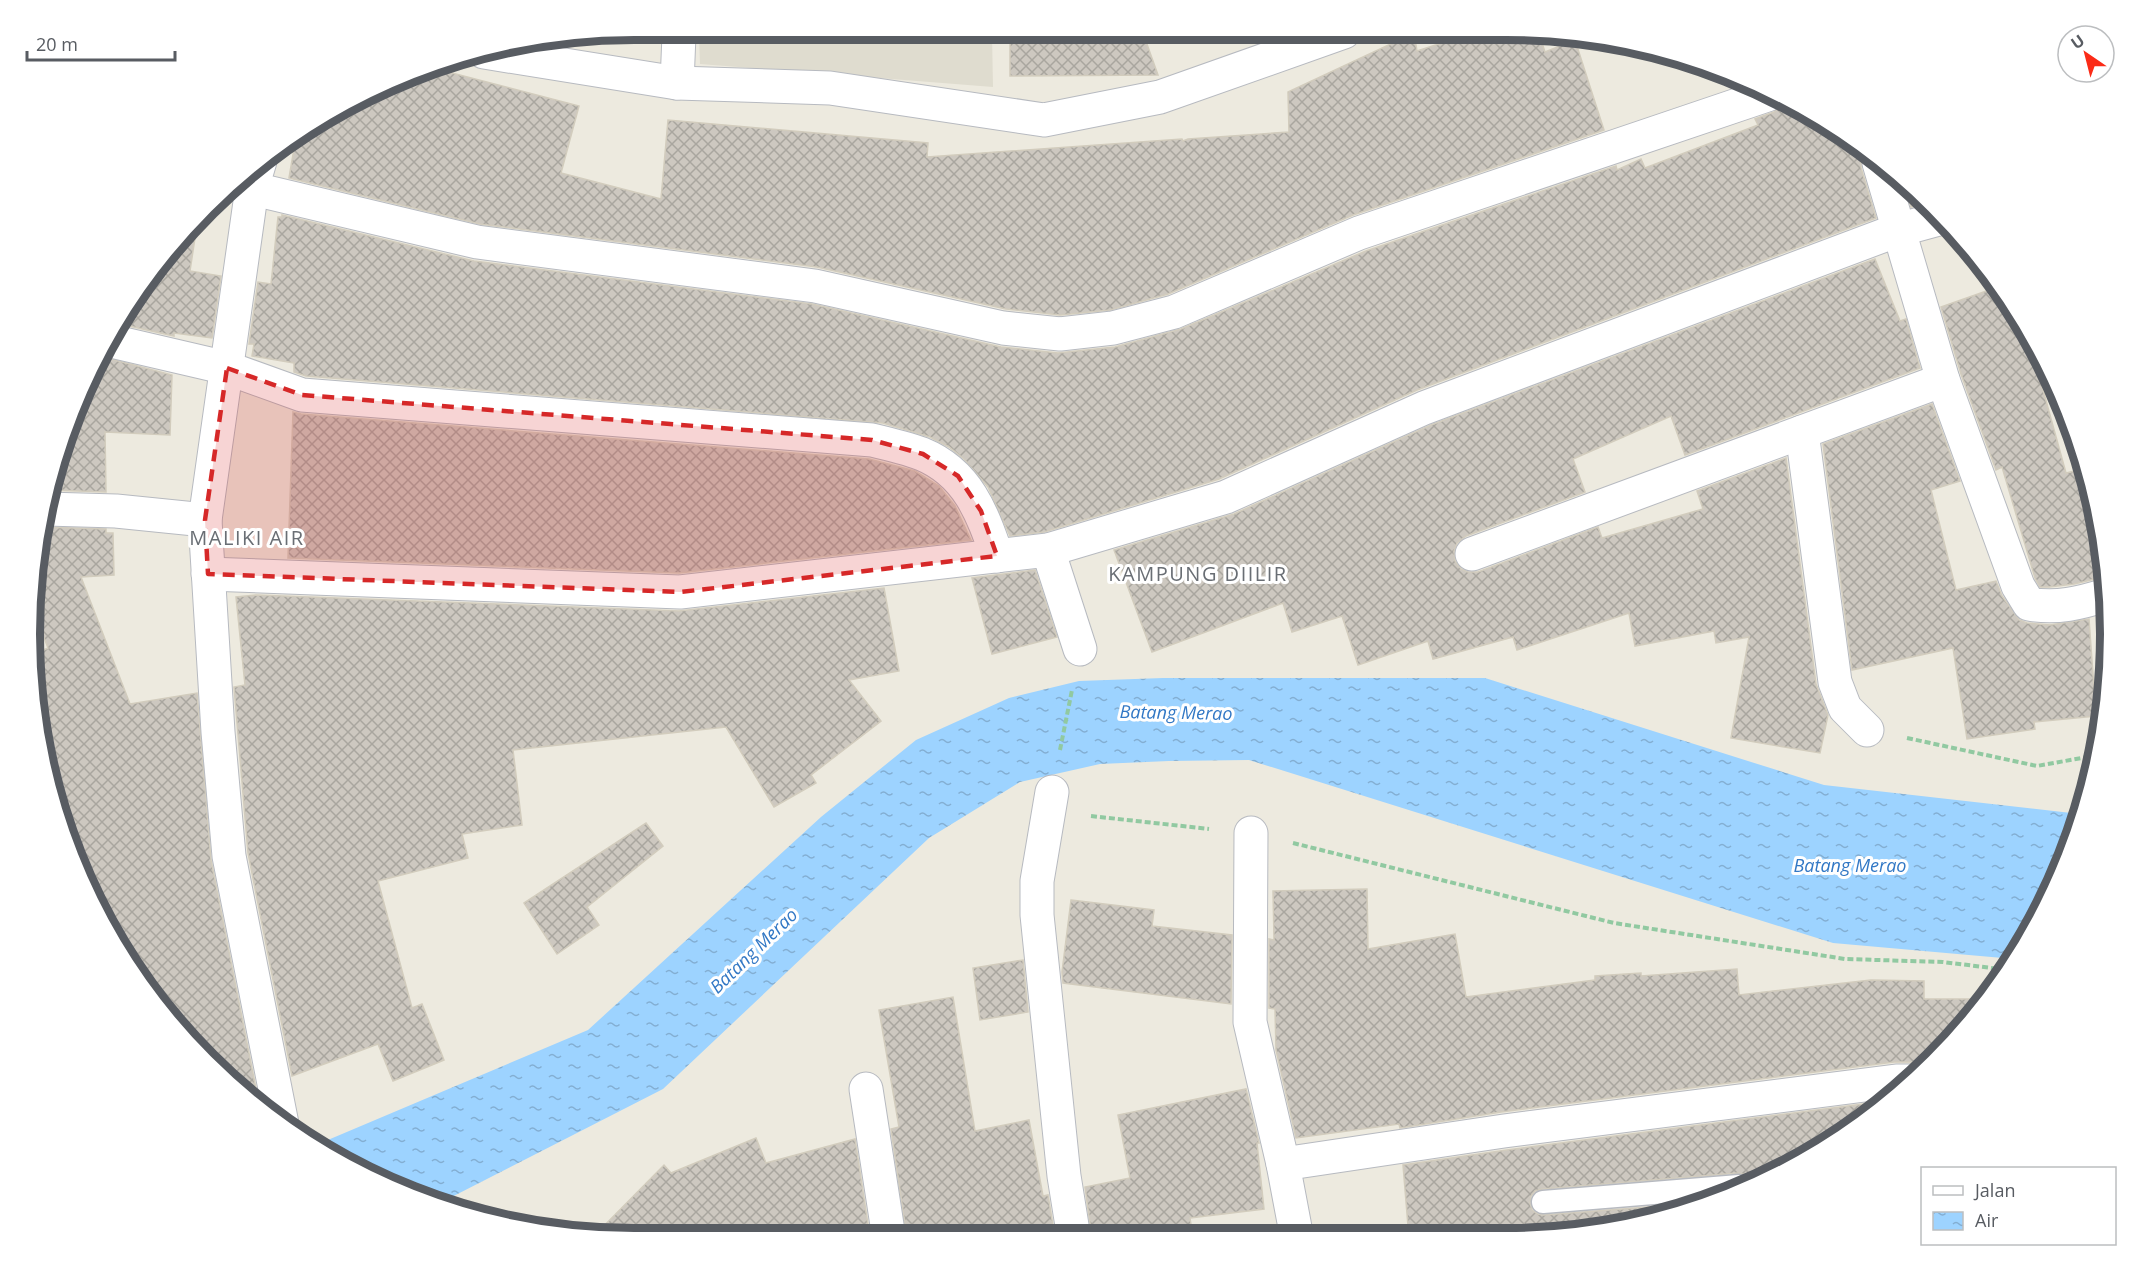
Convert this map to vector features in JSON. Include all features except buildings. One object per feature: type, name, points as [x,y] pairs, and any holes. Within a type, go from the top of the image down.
[{"type":"street","points":[[677,83],[679,40]]},
{"type":"street","points":[[505,55],[677,83],[830,88],[1044,120],[1160,97],[1321,40]]},
{"type":"street","points":[[254,179],[477,242],[815,286],[1003,328],[1060,334],[1113,328],[1174,312],[1359,233],[1759,98]]},
{"type":"street","points":[[1883,176],[1943,380],[2018,586],[2030,604],[2047,607],[2071,605],[2098,597]]},
{"type":"street","points":[[247,185],[227,368],[206,520],[229,856],[279,1110]]},
{"type":"street","points":[[208,574],[680,592],[1048,550],[1226,497],[1424,408],[1898,230],[1932,221]]},
{"type":"street","points":[[117,342],[227,368],[302,395],[872,440],[923,454],[958,476],[981,511],[998,556]]},
{"type":"street","points":[[1472,554],[1943,380]]},
{"type":"street","points":[[1802,432],[1835,682],[1845,708],[1867,730]]},
{"type":"street","points":[[54,509],[116,511],[206,520]]},
{"type":"street","points":[[1048,550],[1080,649]]},
{"type":"street","points":[[1052,792],[1037,881],[1037,915],[1064,1176],[1072,1228]]},
{"type":"street","points":[[1251,833],[1251,1022],[1295,1228]]},
{"type":"street","points":[[1283,1164],[1504,1131],[1889,1087]]},
{"type":"street","points":[[866,1089],[887,1228]]},
{"type":"lane","points":[[1543,1202],[1721,1187]]},
{"type":"path","points":[[1052,792],[1080,649]]},
{"type":"path","points":[[1867,730],[2037,766],[2086,757]]},
{"type":"path","points":[[1045,840],[1090,816],[1251,833],[1614,923],[1845,959],[1942,962],[1996,969]]},
{"type":"highlighted area","points":[[227,368],[302,395],[872,440],[923,454],[958,476],[981,511],[997,556],[680,592],[208,574],[205,520]]},
{"type":"shaded area","points":[[699,40],[992,40],[993,87],[700,64]]},
{"type":"water","name":"Batang Merao","points":[[1163,678],[1485,678],[1824,785],[2072,813],[2054,862],[2038,897],[2003,958],[1833,943],[1249,760],[1100,764],[1020,782],[929,838],[663,1089],[449,1198],[372,1167],[325,1141],[588,1030],[821,817],[916,740],[1009,698],[1079,681]]},
{"type":"district","name":"MALIKI AIR","points":[[247,538]]},
{"type":"district","name":"KAMPUNG DIILIR","points":[[1198,574]]}]
